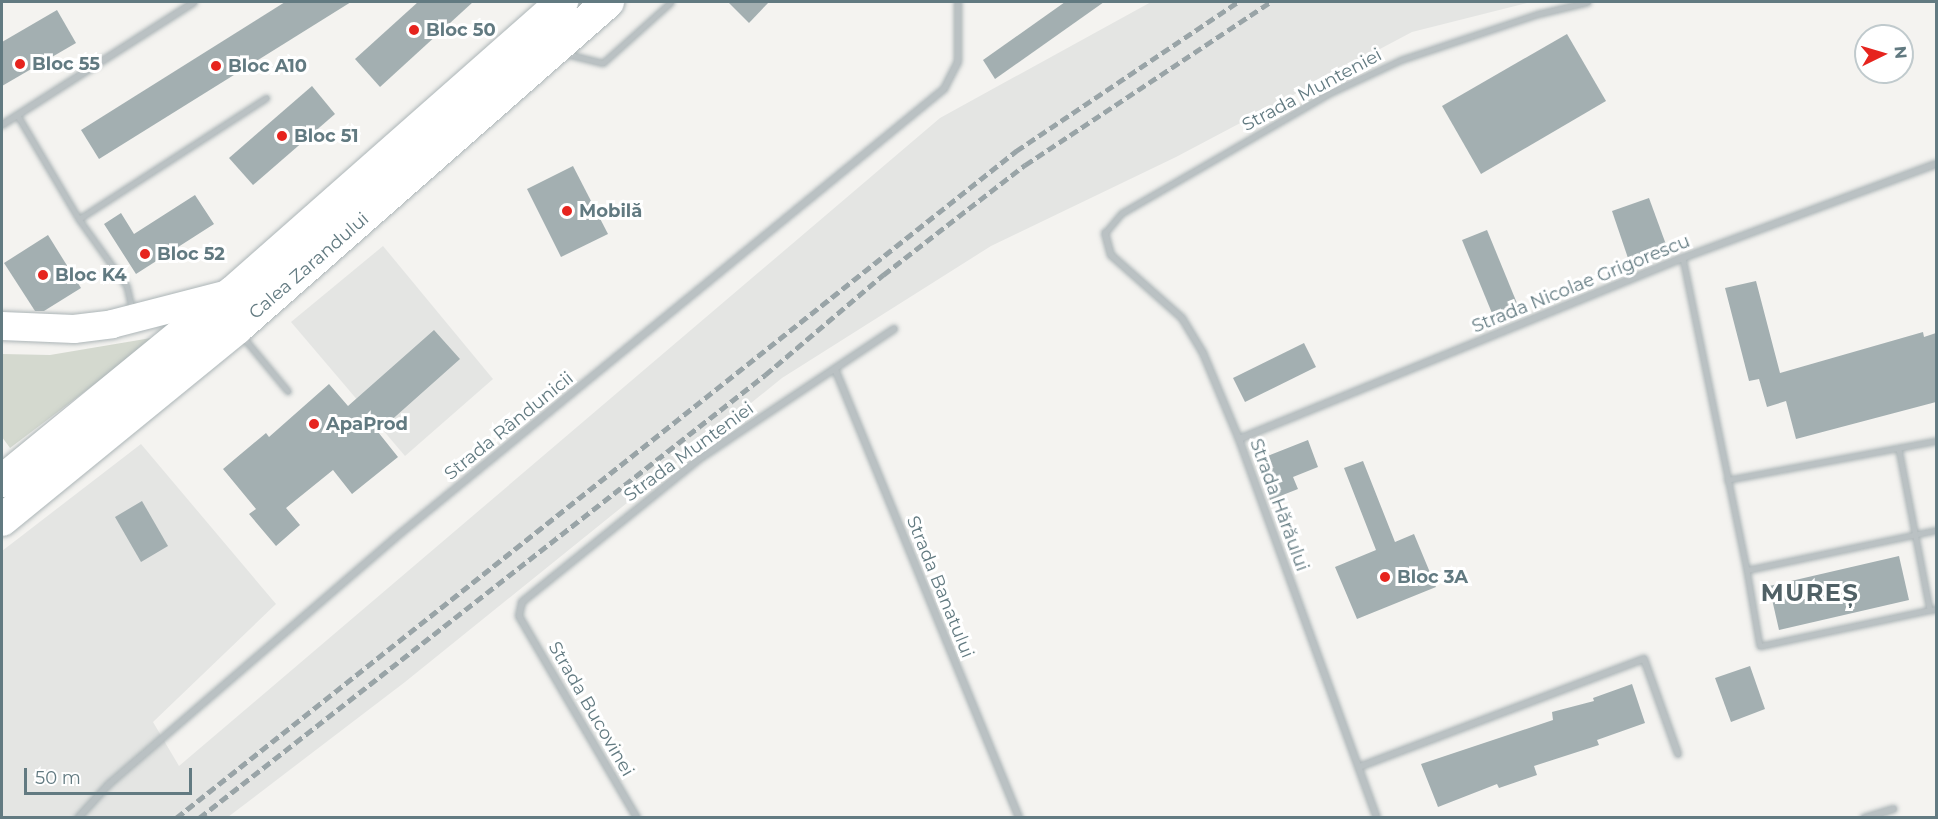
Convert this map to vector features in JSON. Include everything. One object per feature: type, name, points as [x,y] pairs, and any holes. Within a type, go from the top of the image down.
[{"type":"main road","name":"Calea Zarandului","points":[[2,482],[233,292],[562,2]]},
{"type":"main road","name":"Calea Zarandului","points":[[10,514],[237,328],[556,51],[608,2]]},
{"type":"street","points":[[2,124],[194,2]]},
{"type":"street","name":"Strada Rândunicii","points":[[78,818],[109,784],[396,537],[944,89],[957,62],[958,2]]},
{"type":"street","name":"Strada Nicolae Grigorescu","points":[[1239,439],[1683,258],[1936,164]]},
{"type":"street","name":"Strada Hărăului","points":[[1106,233],[1112,255],[1164,301],[1192,331],[1239,439],[1377,818]]},
{"type":"street","points":[[2,326],[74,329],[135,320],[233,292]]},
{"type":"street","name":"Strada Munteniei","points":[[519,616],[522,602],[702,457],[894,329]]},
{"type":"street","name":"Strada Banatului","points":[[835,369],[1019,818]]},
{"type":"street","points":[[2,482],[10,514]]},
{"type":"street","name":"Strada Bucovinei","points":[[519,616],[637,818]]},
{"type":"street","points":[[1359,767],[1644,659],[1678,754]]},
{"type":"street","points":[[1864,818],[1894,809]]},
{"type":"lane","points":[[556,51],[603,63],[671,2]]},
{"type":"lane","name":"Strada Munteniei","points":[[1106,233],[1122,213],[1328,94],[1401,60],[1538,14],[1588,2]]},
{"type":"lane","points":[[79,219],[266,98]]},
{"type":"lane","points":[[17,114],[79,219],[127,286],[135,320]]},
{"type":"lane","points":[[1683,258],[1747,570],[1760,646],[1936,609]]},
{"type":"lane","points":[[237,328],[288,391]]},
{"type":"lane","points":[[1727,480],[1936,441]]},
{"type":"lane","points":[[1899,449],[1930,610]]},
{"type":"lane","points":[[1747,570],[1936,530]]},
{"type":"shaded area","points":[[1151,2],[1531,2],[1412,32],[1176,157],[991,246],[782,378],[405,682],[228,817],[2,818],[2,551],[141,444],[276,604],[153,722],[179,766],[940,118]]},
{"type":"shaded area","points":[[383,246],[493,379],[405,456],[291,322]]},
{"type":"shaded area","points":[[157,337],[10,448],[2,437],[2,354],[50,355]]},
{"type":"building","name":"Bloc A10","points":[[285,2],[351,2],[99,159],[81,130]]},
{"type":"building","name":"Bloc 50","points":[[418,2],[473,2],[380,87],[355,59]]},
{"type":"building","points":[[728,2],[769,2],[749,23]]},
{"type":"building","points":[[1065,2],[1104,2],[995,79],[983,60]]},
{"type":"building","name":"Bloc 55","points":[[57,10],[76,43],[2,86],[2,42]]},
{"type":"building","points":[[1567,34],[1606,101],[1481,174],[1442,106]]},
{"type":"building","name":"Bloc 51","points":[[312,86],[335,114],[253,185],[229,158]]},
{"type":"building","name":"Mobilă","points":[[573,166],[608,234],[561,257],[527,189]]},
{"type":"building","name":"Bloc 52","points":[[195,195],[214,224],[136,274],[104,224],[121,213],[134,234]]},
{"type":"building","points":[[1649,198],[1668,250],[1630,264],[1612,211]]},
{"type":"building","points":[[1487,230],[1521,313],[1496,323],[1462,240]]},
{"type":"building","name":"Bloc K4","points":[[48,235],[81,288],[44,311],[35,311],[4,263]]},
{"type":"building","points":[[1756,281],[1780,373],[1923,332],[1924,337],[1936,333],[1936,402],[1796,439],[1786,401],[1767,407],[1759,379],[1749,381],[1725,288]]},
{"type":"building","points":[[434,330],[460,359],[378,432],[398,457],[352,494],[333,470],[286,508],[300,525],[276,546],[249,514],[256,509],[223,469],[266,433],[269,437],[329,384],[348,406]]},
{"type":"building","points":[[1304,343],[1316,367],[1245,402],[1233,378]]},
{"type":"building","points":[[1308,440],[1318,467],[1293,477],[1298,489],[1270,500],[1255,461]]},
{"type":"building","name":"Bloc 3A","points":[[1363,461],[1395,542],[1414,534],[1436,587],[1357,619],[1335,567],[1376,550],[1344,468]]},
{"type":"building","points":[[142,501],[168,546],[141,562],[115,517]]},
{"type":"building","points":[[1899,556],[1909,600],[1779,630],[1769,586]]},
{"type":"building","points":[[1750,666],[1765,709],[1731,722],[1715,678]]},
{"type":"building","points":[[1632,684],[1645,723],[1597,740],[1599,745],[1534,766],[1537,775],[1499,788],[1497,784],[1438,807],[1421,764],[1553,720],[1552,712],[1594,701],[1593,698]]},
{"type":"railway","points":[[176,818],[1016,151],[1238,2]]},
{"type":"railway","points":[[199,818],[765,375],[883,275],[1025,165],[1270,2]]},
{"type":"place","name":"Bloc 50","points":[[414,30]]},
{"type":"place","name":"Bloc 55","points":[[20,64]]},
{"type":"place","name":"Bloc A10","points":[[216,66]]},
{"type":"place","name":"Bloc 51","points":[[282,136]]},
{"type":"place","name":"Mobilă","points":[[567,211]]},
{"type":"place","name":"Bloc 52","points":[[145,254]]},
{"type":"place","name":"Bloc K4","points":[[43,275]]},
{"type":"place","name":"ApaProd","points":[[314,424]]},
{"type":"place","name":"Bloc 3A","points":[[1385,577]]},
{"type":"district","name":"MUREȘ","points":[[1810,593]]}]
